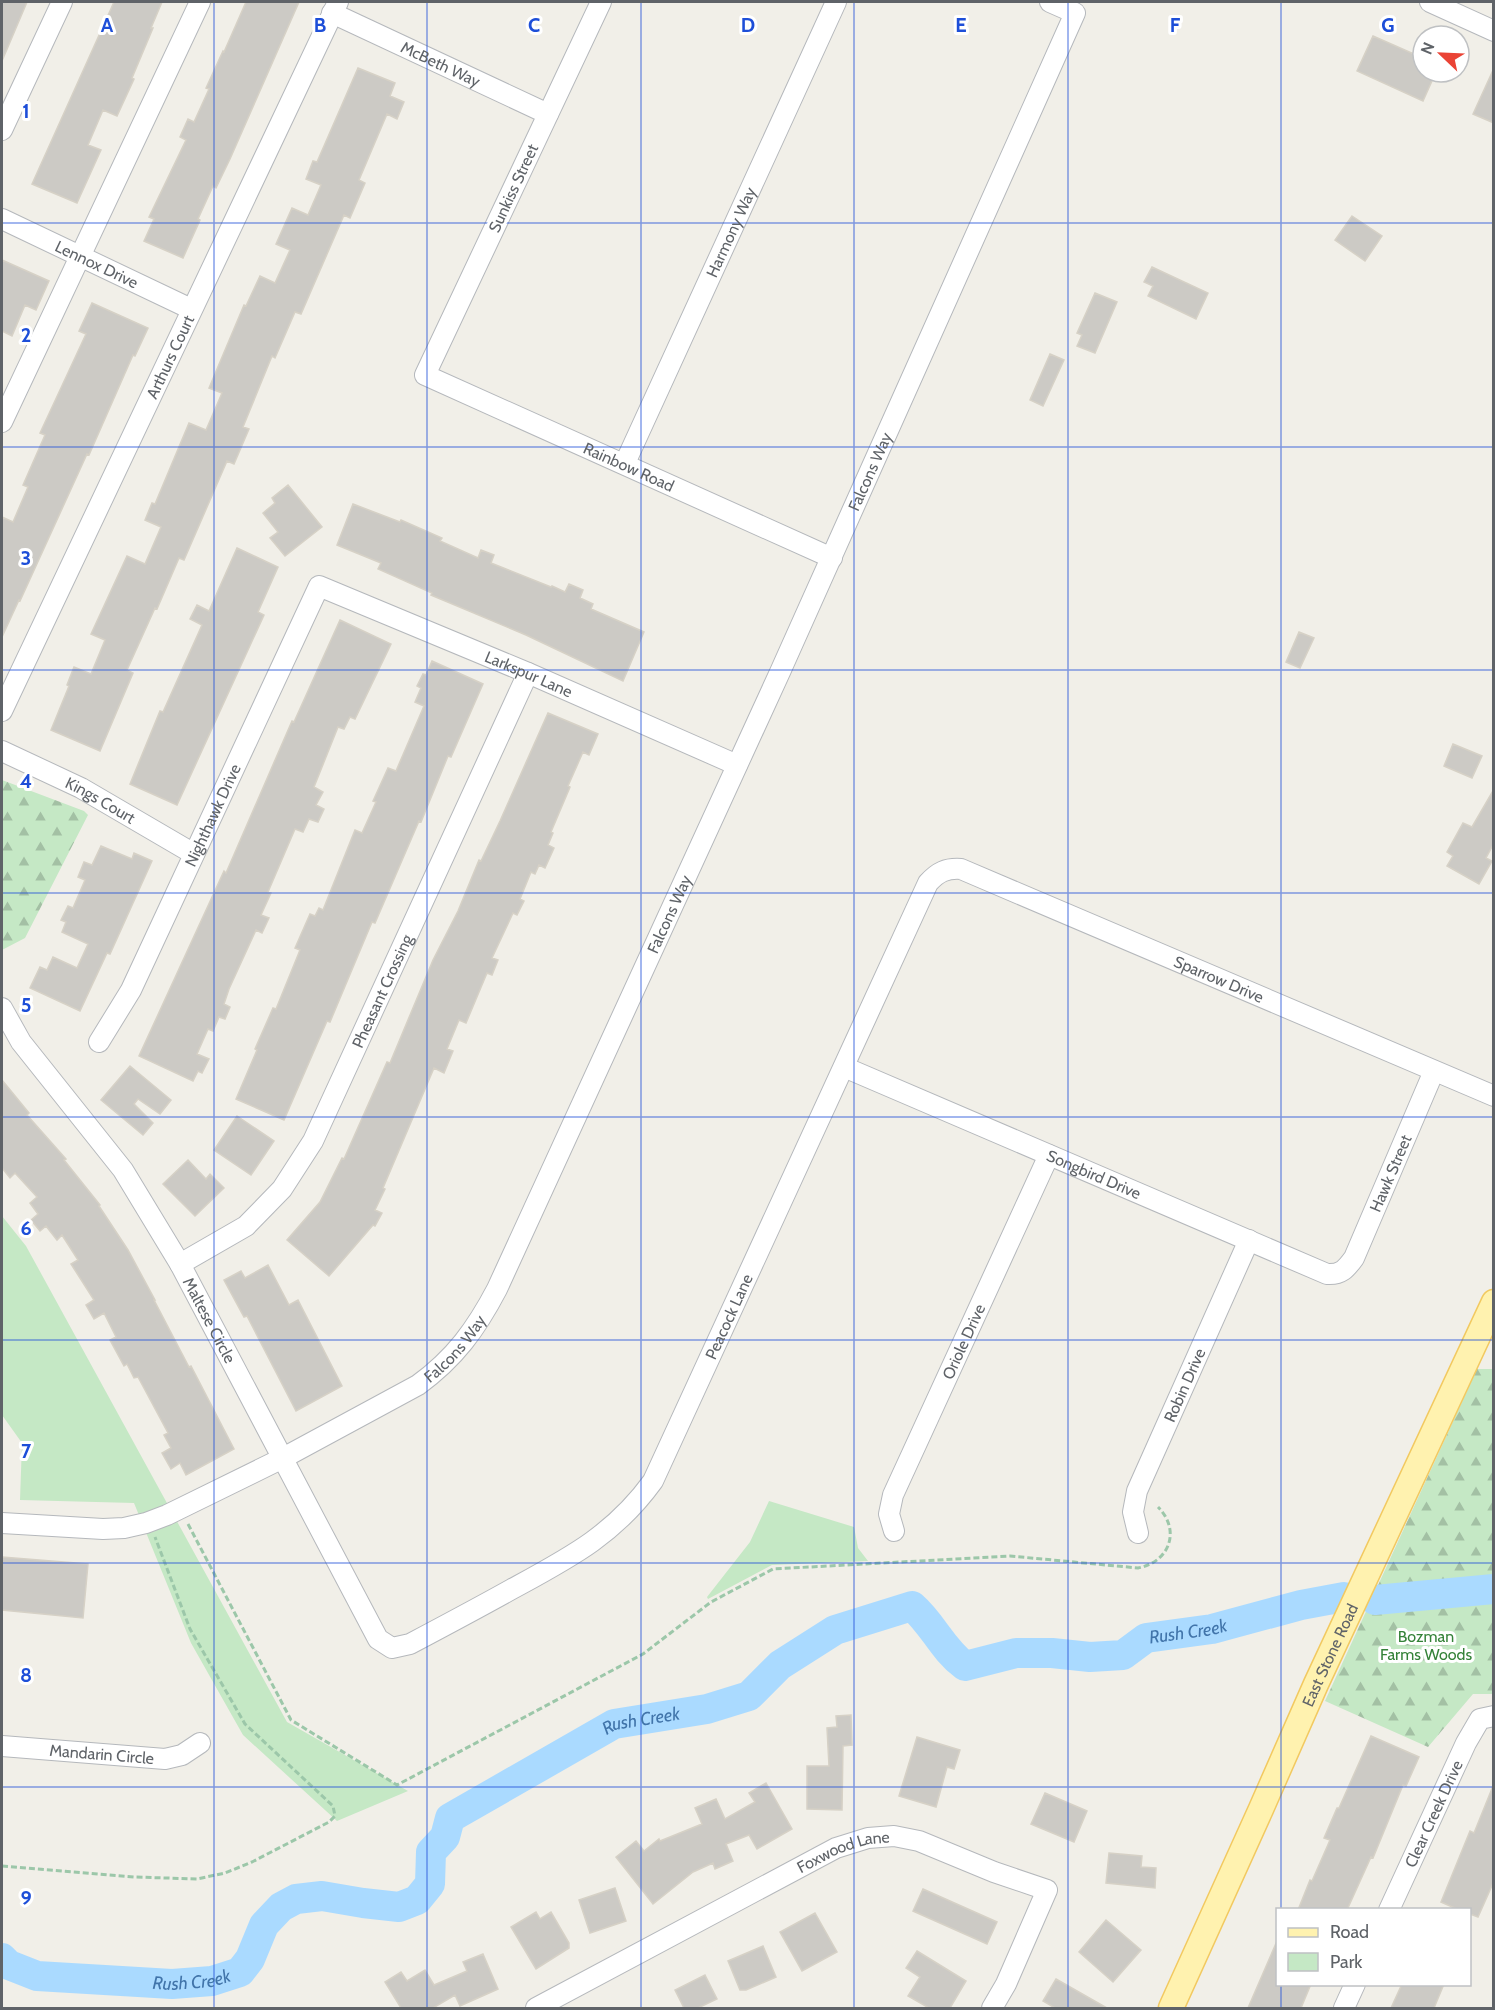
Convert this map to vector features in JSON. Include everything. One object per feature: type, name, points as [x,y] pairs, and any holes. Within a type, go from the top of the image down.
[{"type":"main road","name":"East Stone Road","points":[[1171,2008],[1316,1684],[1494,1302]]},
{"type":"street","points":[[2,130],[62,2]]},
{"type":"street","points":[[2,422],[200,2]]},
{"type":"street","name":"Sunkiss Street","points":[[425,375],[601,2]]},
{"type":"street","name":"Harmony Way","points":[[625,463],[836,2]]},
{"type":"street","name":"Falcons Way","points":[[2,1523],[103,1529],[124,1528],[167,1515],[283,1458],[418,1385],[456,1353],[485,1312],[737,765],[1075,13],[1050,2]]},
{"type":"street","points":[[1430,2],[1494,31]]},
{"type":"street","name":"McBeth Way","points":[[335,7],[548,114]]},
{"type":"street","name":"Arthurs Court","points":[[2,711],[335,7]]},
{"type":"street","name":"Lennox Drive","points":[[2,219],[191,309]]},
{"type":"street","name":"Rainbow Road","points":[[425,375],[550,432],[625,463],[831,558]]},
{"type":"street","name":"Larkspur Lane","points":[[319,586],[528,673],[737,765]]},
{"type":"street","name":"Nighthawk Drive","points":[[99,1042],[131,990],[319,586]]},
{"type":"street","name":"Pheasant Crossing","points":[[180,1264],[246,1226],[282,1189],[313,1141],[528,673]]},
{"type":"street","name":"Kings Court","points":[[2,751],[81,788],[194,854]]},
{"type":"street","name":"Sparrow Drive","points":[[943,870],[961,868],[1494,1096]]},
{"type":"street","name":"Peacock Lane","points":[[392,1648],[410,1644],[580,1551],[621,1520],[639,1500],[663,1464],[928,883],[943,870]]},
{"type":"street","name":"Maltese Circle","points":[[2,1008],[21,1042],[123,1170],[180,1264],[378,1639],[392,1648]]},
{"type":"street","name":"Songbird Drive","points":[[844,1067],[1327,1274],[1343,1272]]},
{"type":"street","name":"Hawk Street","points":[[1343,1272],[1354,1258],[1434,1071]]},
{"type":"street","name":"Oriole Drive","points":[[894,1531],[889,1515],[893,1495],[1049,1155]]},
{"type":"street","name":"Robin Drive","points":[[1138,1533],[1133,1512],[1133,1502],[1137,1491],[1249,1240]]},
{"type":"street","name":"Clear Creek Drive","points":[[1390,1908],[1466,1743],[1487,1718]]},
{"type":"street","name":"Mandarin Circle","points":[[2,1746],[165,1759],[182,1755],[200,1743]]},
{"type":"street","name":"Foxwood Lane","points":[[536,2008],[836,1848],[868,1838],[894,1836],[919,1840],[994,1872],[1047,1890],[1006,1984],[992,2008]]},
{"type":"street","points":[[1344,2008],[1354,1986]]},
{"type":"path","points":[[188,1524],[291,1720],[397,1785],[643,1654],[711,1602],[773,1569],[1010,1556],[1138,1568],[1155,1564],[1168,1546],[1170,1538],[1168,1519],[1158,1506]]},
{"type":"path","points":[[2,1866],[135,1877],[197,1879],[225,1873],[252,1862],[329,1822],[335,1816],[333,1806],[245,1724],[190,1629],[155,1535]]},
{"type":"green space","points":[[2,780],[84,811],[88,815],[25,938],[2,950]]},
{"type":"green space","points":[[2,1216],[26,1246],[287,1722],[408,1791],[337,1821],[243,1735],[191,1643],[134,1503],[20,1500],[22,1443],[2,1415]]},
{"type":"green space","name":"Bozman Farms Woods","points":[[1477,1369],[1493,1369],[1493,1694],[1473,1694],[1428,1747],[1325,1701]]},
{"type":"green space","points":[[769,1501],[854,1527],[858,1548],[868,1561],[772,1565],[708,1599],[707,1597],[750,1542]]},
{"type":"building","points":[[2,2],[27,2],[2,61]]},
{"type":"building","points":[[114,2],[162,2],[132,78],[134,79],[117,116],[103,110],[88,145],[101,150],[77,203],[32,184]]},
{"type":"building","points":[[246,2],[299,2],[230,159],[216,188],[213,186],[198,219],[200,220],[183,258],[144,241],[154,219],[149,217],[186,140],[180,137],[188,119],[194,122],[209,89],[206,88]]},
{"type":"building","points":[[1373,36],[1411,53],[1411,84],[1431,84],[1423,101],[1357,71]]},
{"type":"building","points":[[358,68],[395,83],[390,96],[404,102],[397,119],[387,114],[359,180],[365,183],[350,218],[344,215],[301,314],[295,312],[275,358],[272,356],[243,427],[249,429],[234,464],[227,461],[184,560],[179,558],[157,609],[155,608],[127,670],[133,673],[100,751],[51,730],[69,686],[67,685],[74,667],[91,674],[105,640],[91,634],[127,556],[145,564],[161,527],[145,520],[152,503],[155,504],[189,423],[206,430],[222,393],[209,388],[244,305],[246,306],[260,276],[275,283],[290,250],[276,244],[292,208],[308,215],[321,185],[306,179],[313,161],[317,162]]},
{"type":"building","points":[[1494,68],[1494,123],[1473,114]]},
{"type":"building","points":[[1352,216],[1382,236],[1365,261],[1335,240]]},
{"type":"building","points":[[2,260],[49,281],[36,310],[25,305],[12,336],[2,331]]},
{"type":"building","points":[[1152,267],[1208,293],[1196,319],[1148,296],[1153,286],[1144,282]]},
{"type":"building","points":[[1095,293],[1117,302],[1095,353],[1077,346],[1082,335],[1077,333]]},
{"type":"building","points":[[92,303],[148,328],[135,356],[133,355],[89,455],[87,454],[2,637],[2,517],[13,522],[28,487],[23,485],[45,435],[40,433],[86,334],[79,331]]},
{"type":"building","points":[[1050,354],[1064,360],[1043,406],[1030,400]]},
{"type":"building","points":[[288,485],[322,527],[285,556],[270,538],[278,532],[263,513],[275,503],[272,498]]},
{"type":"building","points":[[353,504],[400,522],[401,520],[442,538],[440,541],[478,558],[481,550],[494,555],[491,563],[551,587],[565,592],[569,584],[583,590],[580,598],[593,604],[591,609],[644,632],[623,681],[526,635],[431,595],[432,593],[378,569],[381,563],[337,545]]},
{"type":"building","points":[[237,548],[278,567],[258,612],[264,615],[177,805],[130,784],[160,711],[163,712],[202,625],[190,619],[197,605],[209,611]]},
{"type":"building","points":[[340,620],[391,644],[355,719],[350,717],[344,729],[338,727],[314,787],[323,792],[316,805],[324,809],[318,822],[309,819],[303,832],[295,829],[268,892],[271,893],[261,915],[269,918],[262,933],[256,930],[229,989],[224,1004],[230,1007],[225,1019],[219,1017],[213,1031],[208,1029],[197,1054],[209,1059],[202,1073],[198,1071],[193,1081],[139,1056],[224,871],[226,873],[292,721],[294,722]]},
{"type":"building","points":[[1299,632],[1314,638],[1300,668],[1286,662]]},
{"type":"building","points":[[432,661],[483,684],[451,757],[448,756],[375,923],[372,922],[330,1022],[327,1021],[284,1120],[236,1099],[257,1050],[255,1049],[273,1008],[276,1009],[300,950],[295,948],[310,914],[315,916],[319,908],[323,910],[355,830],[362,833],[388,768],[396,771],[424,706],[415,702],[421,688],[417,686],[423,674],[426,675]]},
{"type":"building","points":[[548,713],[598,734],[589,755],[583,752],[568,786],[570,787],[551,832],[553,833],[548,845],[554,848],[545,868],[539,865],[535,874],[531,872],[520,899],[524,901],[517,915],[513,913],[492,958],[498,960],[492,975],[487,973],[466,1023],[459,1020],[447,1049],[453,1051],[444,1073],[434,1068],[375,1210],[382,1213],[375,1226],[373,1225],[329,1276],[287,1240],[320,1202],[342,1158],[344,1159],[387,1062],[390,1063],[433,960],[458,911],[479,860],[481,861],[500,821]]},
{"type":"building","points":[[1453,744],[1482,756],[1472,778],[1444,766]]},
{"type":"building","points":[[1494,789],[1494,843],[1486,858],[1492,861],[1479,884],[1447,866],[1453,856],[1447,852],[1463,823],[1472,827]]},
{"type":"building","points":[[101,846],[132,859],[134,853],[152,861],[110,954],[107,953],[80,1011],[30,988],[40,967],[47,970],[53,957],[77,968],[88,944],[62,932],[66,922],[61,920],[68,906],[73,908],[85,880],[78,877],[84,862],[92,865]]},
{"type":"building","points":[[130,1066],[171,1100],[160,1114],[138,1099],[134,1104],[153,1123],[143,1135],[101,1100]]},
{"type":"building","points":[[2,1080],[29,1113],[27,1115],[66,1159],[64,1160],[100,1205],[128,1250],[234,1449],[186,1475],[180,1463],[171,1469],[162,1453],[171,1448],[164,1435],[168,1433],[138,1377],[134,1378],[127,1364],[124,1366],[110,1340],[116,1337],[104,1313],[94,1319],[86,1305],[94,1300],[71,1264],[78,1260],[62,1235],[57,1240],[46,1226],[40,1231],[31,1220],[38,1214],[30,1203],[37,1197],[15,1173],[10,1178],[2,1168]]},
{"type":"building","points":[[237,1116],[274,1141],[251,1175],[214,1150]]},
{"type":"building","points":[[188,1160],[206,1179],[210,1174],[224,1188],[195,1216],[163,1184]]},
{"type":"building","points":[[268,1265],[289,1305],[298,1300],[342,1386],[296,1411],[247,1316],[244,1317],[224,1280],[241,1271],[245,1278]]},
{"type":"building","points":[[2,1557],[88,1564],[83,1618],[2,1610]]},
{"type":"building","points":[[851,1715],[852,1745],[843,1746],[842,1810],[807,1809],[807,1766],[829,1766],[827,1728],[837,1727],[836,1716]]},
{"type":"building","points":[[1371,1736],[1419,1757],[1406,1786],[1403,1785],[1373,1858],[1371,1857],[1348,1908],[1299,1908],[1330,1840],[1324,1838]]},
{"type":"building","points":[[917,1737],[960,1750],[954,1769],[947,1767],[936,1807],[899,1796]]},
{"type":"building","points":[[766,1783],[792,1829],[757,1849],[749,1835],[726,1844],[733,1861],[715,1869],[713,1863],[693,1872],[653,1904],[616,1857],[636,1841],[644,1851],[659,1839],[660,1841],[702,1824],[695,1808],[716,1799],[725,1819],[755,1802],[749,1793]]},
{"type":"building","points":[[1493,1786],[1494,1881],[1478,1917],[1471,1914],[1471,1908],[1454,1908],[1441,1902],[1470,1831],[1474,1833]]},
{"type":"building","points":[[1045,1793],[1087,1811],[1074,1842],[1031,1824]]},
{"type":"building","points":[[1109,1853],[1142,1856],[1141,1867],[1156,1868],[1155,1888],[1106,1883]]},
{"type":"building","points":[[615,1888],[626,1921],[590,1933],[579,1900]]},
{"type":"building","points":[[923,1889],[997,1922],[987,1944],[913,1911]]},
{"type":"building","points":[[536,1912],[540,1919],[551,1912],[569,1943],[569,1948],[536,1969],[511,1927]]},
{"type":"building","points":[[815,1913],[837,1952],[802,1971],[780,1932]]},
{"type":"building","points":[[1106,1920],[1141,1950],[1113,1982],[1079,1952]]},
{"type":"building","points":[[1276,1943],[1276,1986],[1310,1986],[1301,2008],[1248,2008]]},
{"type":"building","points":[[763,1946],[776,1977],[746,1990],[740,1990],[728,1961]]},
{"type":"building","points":[[917,1951],[966,1981],[950,2008],[929,2008],[908,1996],[920,1977],[906,1968]]},
{"type":"building","points":[[483,1954],[498,1989],[460,2006],[455,1995],[433,2008],[401,2008],[385,1982],[401,1972],[407,1981],[425,1970],[434,1985],[467,1971],[463,1962]]},
{"type":"building","points":[[705,1975],[717,1999],[698,2008],[684,2008],[675,1990]]},
{"type":"building","points":[[1056,1979],[1107,2008],[1055,2008],[1043,2001]]},
{"type":"building","points":[[1401,1986],[1443,1986],[1434,2008],[1391,2008]]},
{"type":"waterway","name":"Rush Creek","points":[[1375,1600],[1494,1589]]},
{"type":"waterway","name":"Rush Creek","points":[[2,1958],[9,1965],[37,1976],[172,1984],[212,1981],[240,1972],[250,1959],[264,1925],[281,1907],[296,1899],[322,1896],[399,1907],[417,1900],[430,1884],[431,1852],[445,1837],[450,1818],[614,1724],[707,1709],[749,1696],[780,1665],[835,1630],[912,1606],[950,1652],[965,1666],[1016,1653],[1052,1653],[1090,1657],[1123,1655],[1146,1638],[1212,1629],[1301,1605],[1344,1597]]}]
